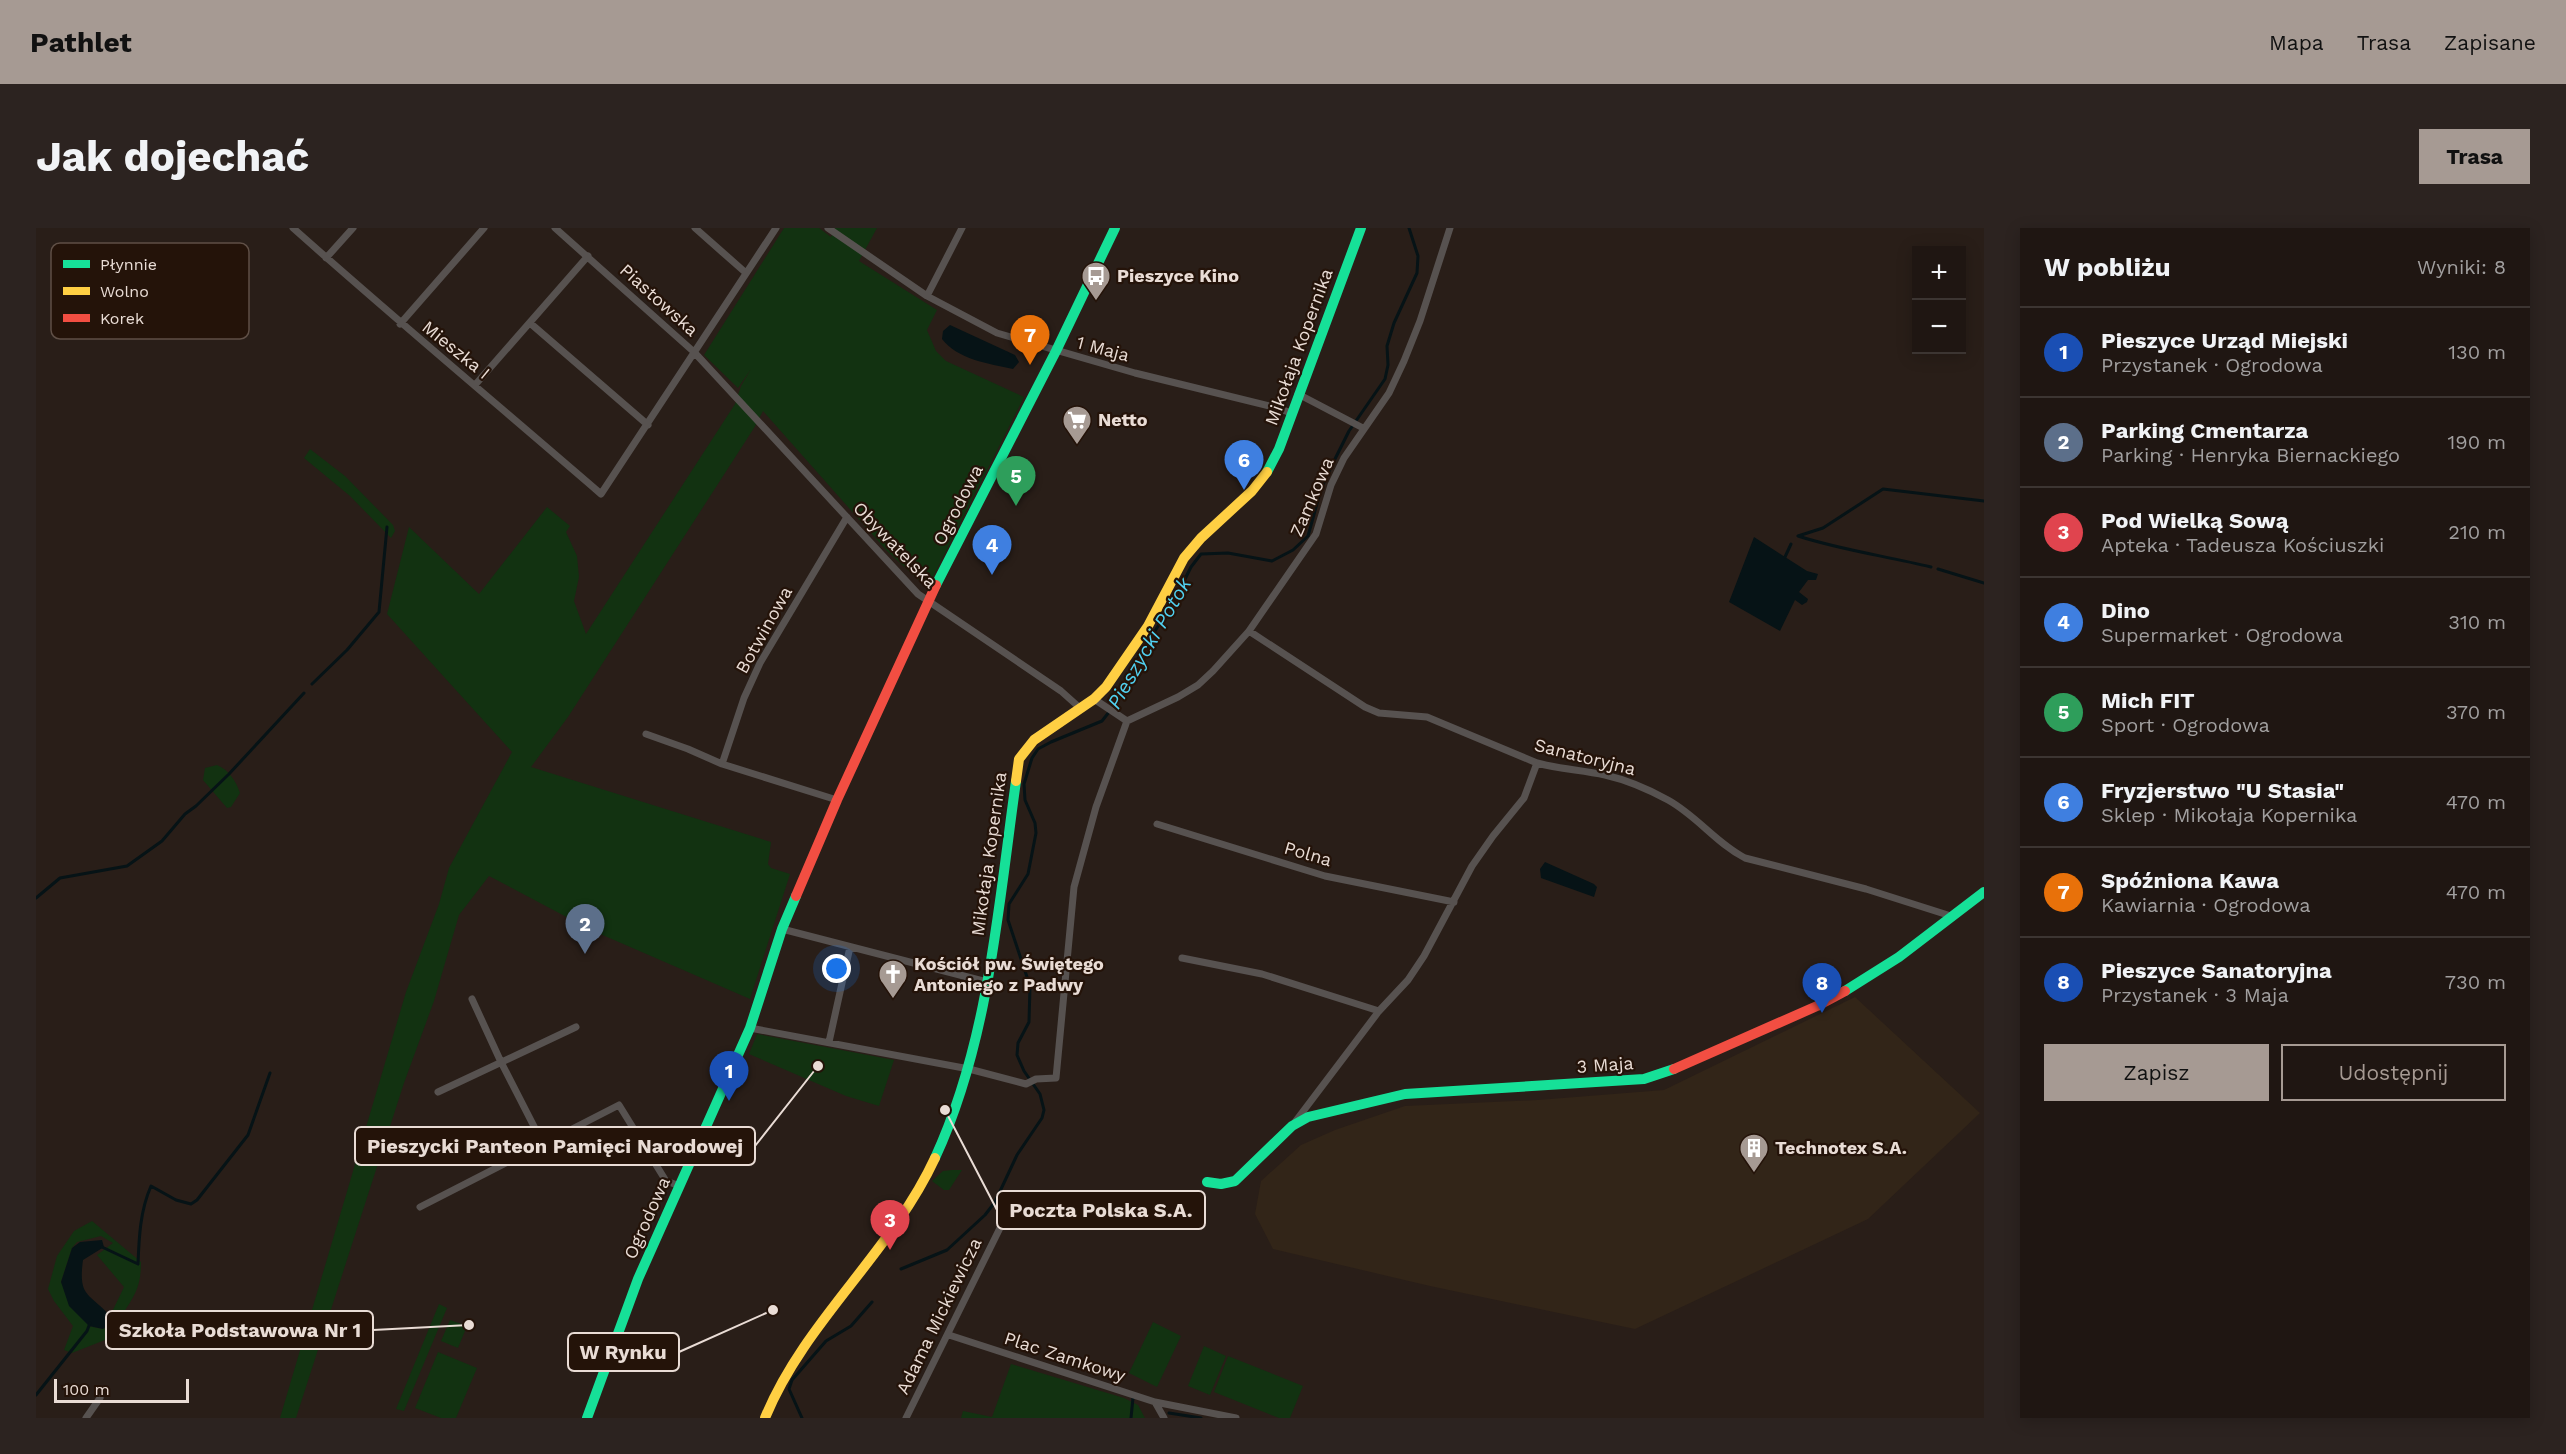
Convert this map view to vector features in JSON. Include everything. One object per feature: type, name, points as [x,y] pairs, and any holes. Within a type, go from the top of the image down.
[{"type":"street","name":"Mieszka I","points":[[292,228],[400,324],[475,384],[601,494],[648,425]]},
{"type":"street","points":[[326,258],[353,228]]},
{"type":"street","points":[[400,324],[484,228]]},
{"type":"street","name":"Piastowska","points":[[555,228],[694,352],[738,398]]},
{"type":"street","points":[[695,228],[746,273]]},
{"type":"street","points":[[530,323],[648,425],[776,228]]},
{"type":"street","name":"1 Maja","points":[[828,228],[927,296],[997,333],[1056,351],[1291,413]]},
{"type":"street","points":[[927,296],[962,228]]},
{"type":"street","name":"Ogrodowa","points":[[587,1418],[638,1280],[750,1028],[782,929],[837,800],[928,602],[1056,351],[1115,228]]},
{"type":"street","name":"Mikołaja Kopernika","points":[[765,1418],[789,1368],[883,1244],[934,1160],[969,1069],[987,982],[1019,759],[1034,740],[1094,699],[1125,662],[1148,626],[1184,558],[1263,477],[1279,449],[1361,228]]},
{"type":"street","name":"Zamkowa","points":[[1127,721],[1198,685],[1249,631],[1316,534],[1331,485],[1362,427],[1389,393],[1404,361],[1420,321],[1450,228]]},
{"type":"street","points":[[475,384],[588,256]]},
{"type":"street","points":[[1298,394],[1362,427]]},
{"type":"street","name":"Obywatelska","points":[[738,398],[918,594],[1061,691],[1080,708]]},
{"type":"street","name":"Botwinowa","points":[[722,764],[744,698],[760,663],[847,517]]},
{"type":"street","name":"Sanatoryjna","points":[[1249,631],[1365,707],[1379,713],[1428,717],[1537,763],[1634,783],[1689,813],[1731,851],[1745,858],[1866,889],[1951,916]]},
{"type":"street","points":[[750,1028],[969,1069],[1026,1084],[1036,1079],[1056,1078],[1074,887],[1096,807],[1127,721],[1094,699]]},
{"type":"street","points":[[646,734],[722,764],[837,800]]},
{"type":"street","points":[[1292,1126],[1379,1011],[1408,980],[1424,956],[1482,851],[1524,798],[1537,763]]},
{"type":"street","name":"Polna","points":[[1157,824],[1325,876],[1454,902]]},
{"type":"street","name":"3 Maja","points":[[1206,1182],[1221,1184],[1235,1181],[1292,1126],[1308,1117],[1405,1094],[1644,1078],[1686,1065],[1828,1001],[1899,957],[1984,892]]},
{"type":"street","points":[[782,929],[987,982]]},
{"type":"street","points":[[828,1042],[850,947]]},
{"type":"street","points":[[1182,958],[1262,974],[1379,1011]]},
{"type":"street","points":[[472,999],[543,1144]]},
{"type":"street","points":[[438,1092],[576,1027]]},
{"type":"street","points":[[420,1207],[619,1105],[666,1181],[680,1186]]},
{"type":"street","name":"Adama Mickiewicza","points":[[906,1418],[1000,1228]]},
{"type":"street","name":"Plac Zamkowy","points":[[949,1335],[1155,1402],[1236,1418]]},
{"type":"street","points":[[86,1418],[100,1398]]},
{"type":"street","points":[[1155,1402],[1164,1418]]},
{"type":"shaded area","points":[[950,325],[1015,355],[1019,362],[1013,369],[965,356],[948,346],[942,339],[943,331]]},
{"type":"shaded area","points":[[1754,537],[1807,571],[1818,574],[1816,580],[1808,580],[1799,592],[1808,599],[1807,602],[1802,605],[1795,600],[1780,631],[1729,602]]},
{"type":"shaded area","points":[[1545,862],[1594,884],[1597,887],[1594,897],[1541,878],[1540,869]]},
{"type":"shaded area","points":[[1855,997],[1980,1113],[1868,1219],[1635,1329],[1430,1286],[1273,1249],[1255,1214],[1261,1181],[1301,1145],[1335,1130],[1405,1106],[1538,1100],[1664,1090]]},
{"type":"shaded area","points":[[102,1240],[104,1247],[83,1260],[82,1281],[87,1293],[110,1316],[108,1325],[103,1329],[89,1326],[69,1306],[61,1282],[72,1248],[80,1242]]},
{"type":"green space","points":[[784,228],[819,228],[831,237],[835,228],[877,228],[859,261],[937,310],[927,330],[936,351],[946,361],[1024,397],[931,581],[923,584],[887,551],[763,411],[568,717],[531,767],[771,842],[768,864],[771,868],[790,874],[750,999],[591,930],[489,876],[459,915],[434,1001],[404,1083],[296,1418],[280,1418],[406,992],[439,904],[449,868],[512,752],[387,614],[409,527],[479,594],[547,507],[570,526],[566,532],[577,556],[579,577],[574,601],[586,634],[735,404],[741,386],[751,369],[738,388],[704,355]]},
{"type":"green space","points":[[310,449],[345,476],[393,525],[395,531],[391,538],[350,496],[304,458]]},
{"type":"green space","points":[[217,765],[232,776],[240,793],[231,807],[227,808],[203,780],[205,768]]},
{"type":"green space","points":[[757,1034],[894,1060],[879,1106],[846,1096],[749,1054]]},
{"type":"green space","points":[[962,1170],[949,1190],[944,1190],[932,1181],[943,1171]]},
{"type":"green space","points":[[92,1221],[141,1262],[140,1278],[134,1296],[122,1315],[111,1314],[124,1287],[97,1255],[113,1243],[101,1236],[77,1242],[72,1248],[61,1282],[89,1326],[103,1329],[108,1325],[117,1324],[118,1327],[115,1336],[72,1353],[64,1350],[73,1326],[48,1289],[57,1256],[74,1231]]},
{"type":"green space","points":[[439,1304],[447,1308],[404,1411],[396,1409]]},
{"type":"green space","points":[[450,1320],[467,1326],[458,1348],[441,1341]]},
{"type":"green space","points":[[1153,1322],[1181,1336],[1157,1387],[1129,1373]]},
{"type":"green space","points":[[1204,1346],[1226,1356],[1210,1395],[1188,1386]]},
{"type":"green space","points":[[438,1352],[477,1368],[456,1418],[441,1418],[415,1408]]},
{"type":"green space","points":[[1228,1356],[1303,1386],[1290,1418],[1279,1418],[1214,1392]]},
{"type":"green space","points":[[1011,1364],[1124,1398],[1138,1405],[1145,1418],[961,1418],[963,1411],[992,1417]]},
{"type":"waterway","name":"Pieszycki Potok","points":[[901,1269],[947,1250],[985,1215],[995,1202],[1017,1155],[1042,1118],[1044,1110],[1040,1094],[1024,1071],[1017,1055],[1018,1043],[1029,1022],[1030,986],[1008,920],[1009,904],[1028,874],[1036,833],[1035,823],[1025,800],[1024,784],[1032,758],[1038,749],[1051,742],[1102,721],[1116,703],[1135,663],[1175,599],[1191,567],[1201,554],[1228,553],[1272,561],[1293,550],[1308,536],[1321,489],[1332,465],[1349,431],[1385,379],[1388,365],[1387,346],[1394,323],[1417,273],[1418,256],[1409,228]]},
{"type":"waterway","points":[[1798,536],[1823,528],[1883,489],[1984,501]]},
{"type":"waterway","points":[[312,684],[347,650],[379,612],[387,527]]},
{"type":"waterway","points":[[1798,536],[1931,567]]},
{"type":"waterway","points":[[1785,557],[1791,544]]},
{"type":"waterway","points":[[1938,569],[1984,583]]},
{"type":"waterway","points":[[36,898],[60,878],[127,866],[162,841],[185,814],[229,774],[304,693]]},
{"type":"waterway","points":[[102,1247],[138,1264],[142,1215],[151,1186],[176,1200],[191,1204],[197,1200],[248,1135],[270,1073]]},
{"type":"waterway","name":"Pieszycki Potok","points":[[802,1418],[789,1389],[792,1380],[826,1341],[851,1326],[872,1302]]},
{"type":"waterway","points":[[36,1395],[87,1331],[90,1323]]},
{"type":"waterway","points":[[1131,1418],[1133,1398]]},
{"type":"waterway","points":[[1169,1413],[1201,1418]]},
{"type":"traffic: fast","points":[[936,585],[1056,351],[1115,228]]},
{"type":"traffic: fast","points":[[1267,472],[1279,449],[1361,228]]},
{"type":"traffic: fast","points":[[935,1158],[968,1068],[980,1021],[997,925],[1016,781]]},
{"type":"traffic: fast","points":[[1845,991],[1899,957],[1984,892]]},
{"type":"traffic: fast","points":[[587,1418],[638,1279],[750,1028],[782,929],[796,896]]},
{"type":"traffic: fast","points":[[1207,1182],[1221,1184],[1235,1181],[1292,1126],[1308,1117],[1405,1094],[1644,1079],[1674,1069]]},
{"type":"traffic: slow","points":[[1016,781],[1019,759],[1034,740],[1094,699],[1106,687],[1148,626],[1184,558],[1201,538],[1252,491],[1267,472]]},
{"type":"traffic: slow","points":[[765,1418],[802,1350],[895,1225],[917,1193],[935,1158]]},
{"type":"traffic: jam","points":[[796,896],[837,800],[936,585]]},
{"type":"traffic: jam","points":[[1674,1069],[1817,1006],[1845,991]]},
{"type":"place","name":"Pieszyce Kino","points":[[1096,302]]},
{"type":"place","name":"Spóźniona Kawa","points":[[1030,365]]},
{"type":"place","name":"Netto","points":[[1077,446]]},
{"type":"place","name":"Fryzjerstwo \"U Stasia\"","points":[[1244,490]]},
{"type":"place","name":"Mich FIT","points":[[1016,506]]},
{"type":"place","name":"Dino","points":[[992,575]]},
{"type":"place","name":"Parking Cmentarza","points":[[585,954]]},
{"type":"place","name":"Kościół pw. Świętego Antoniego z Padwy","points":[[893,1000]]},
{"type":"place","name":"Pieszyce Sanatoryjna","points":[[1822,1013]]},
{"type":"place","name":"Pieszycki Panteon Pamięci Narodowej","points":[[818,1066]]},
{"type":"place","name":"Pieszyce Urząd Miejski","points":[[729,1101]]},
{"type":"place","name":"Poczta Polska S.A.","points":[[945,1110]]},
{"type":"place","name":"Technotex S.A.","points":[[1754,1174]]},
{"type":"place","name":"Pod Wielką Sową","points":[[890,1250]]},
{"type":"place","name":"W Rynku","points":[[773,1310]]},
{"type":"place","name":"Szkoła Podstawowa Nr 1","points":[[469,1325]]}]
